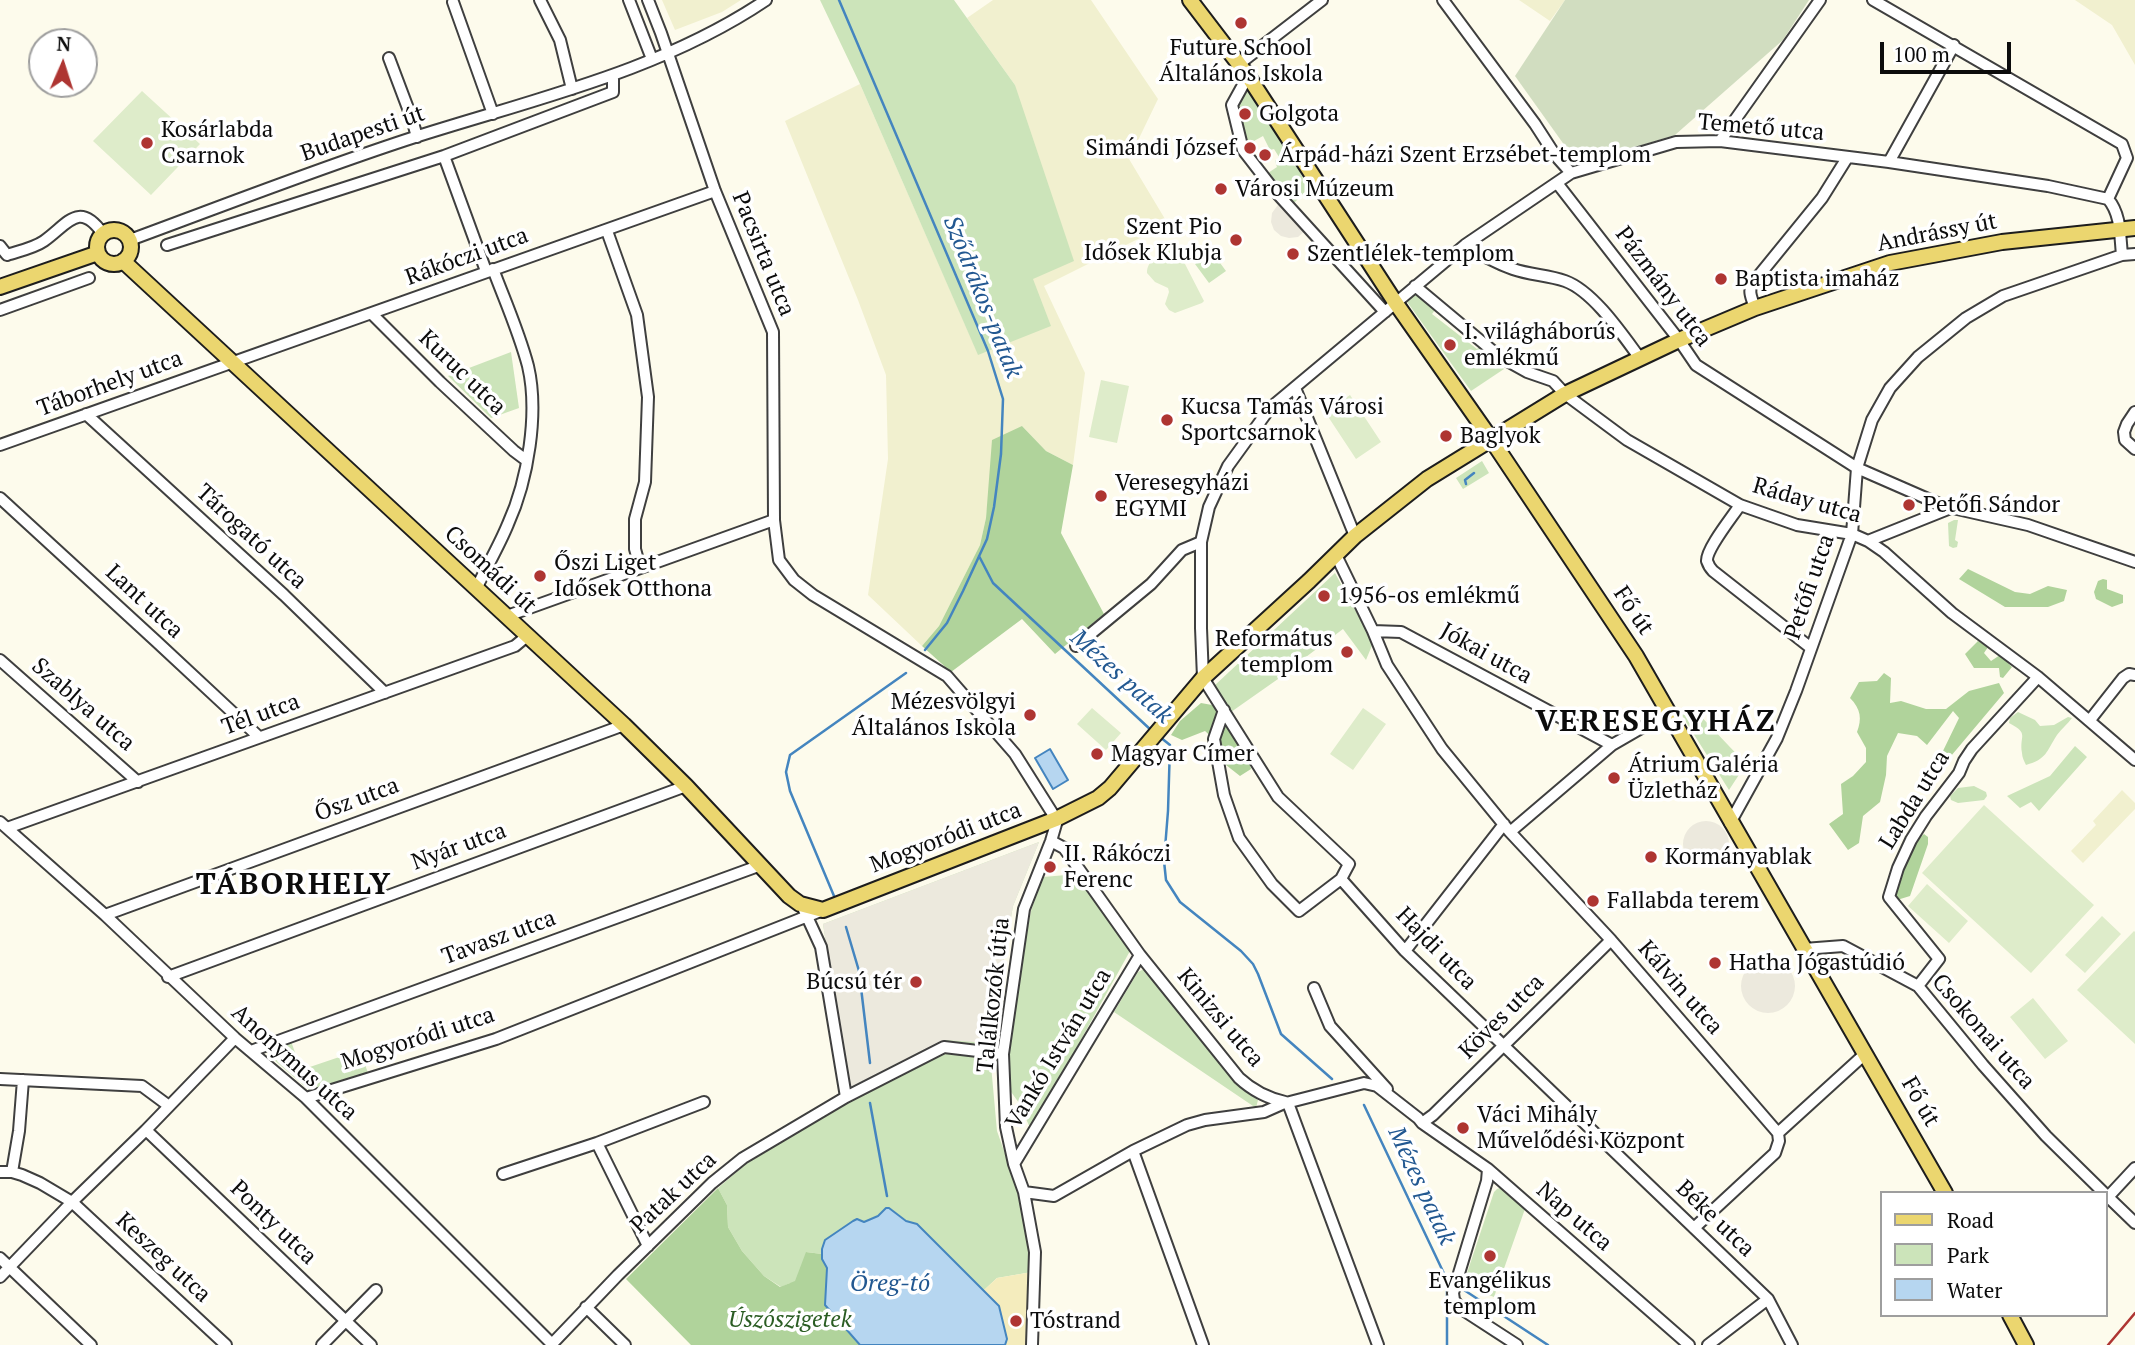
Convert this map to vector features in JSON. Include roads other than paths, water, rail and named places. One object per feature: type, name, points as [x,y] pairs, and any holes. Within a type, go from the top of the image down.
[{"type":"main road","name":"Fő út","points":[[1190,0],[1248,76],[1390,307],[1491,439],[1636,656],[1944,1191]]},
{"type":"main road","name":"Andrássy út","points":[[1491,439],[1565,394],[1639,357],[1755,308],[1890,263],[2002,242],[2135,228]]},
{"type":"main road","points":[[118,230],[130,240],[130,252],[119,263],[109,263],[98,253],[98,243],[107,231],[118,230]]},
{"type":"main road","points":[[0,287],[98,253]]},
{"type":"main road","name":"Csomádi út","points":[[123,261],[624,725],[804,910],[823,910]]},
{"type":"main road","name":"Mogyoródi utca","points":[[823,910],[1056,822],[1098,798],[1110,788],[1203,678],[1355,536],[1427,479],[1491,439]]},
{"type":"main road","points":[[2011,1317],[2025,1345]]},
{"type":"street","points":[[540,0],[560,40],[572,89]]},
{"type":"street","points":[[629,0],[652,59]]},
{"type":"street","name":"Pacsirta utca","points":[[648,0],[715,191],[773,332],[774,520],[779,561],[794,580],[813,595],[947,676],[1015,754],[1056,822]]},
{"type":"street","name":"Budapesti út","points":[[130,240],[347,160],[613,75],[711,33],[766,0]]},
{"type":"street","points":[[1239,64],[1322,0]]},
{"type":"street","points":[[1443,0],[1555,155],[1571,173]]},
{"type":"street","points":[[1720,141],[1820,0]]},
{"type":"street","points":[[1873,0],[2122,144],[2127,158],[2108,199],[2114,206],[2122,255]]},
{"type":"street","points":[[453,2],[493,114]]},
{"type":"street","points":[[1889,162],[1954,45]]},
{"type":"street","points":[[389,58],[417,137]]},
{"type":"street","name":"Budapesti út","points":[[167,245],[444,156],[613,92],[613,75]]},
{"type":"street","name":"Fő út","points":[[1248,76],[1232,105],[1242,150],[1274,190],[1390,307]]},
{"type":"street","name":"Temető utca","points":[[1203,678],[1200,628],[1201,542],[1209,507],[1228,466],[1270,408],[1465,245],[1571,173],[1676,142],[1720,141],[1889,162],[2035,184],[2108,199]]},
{"type":"street","points":[[444,156],[519,336],[528,368],[532,398],[531,430],[520,494],[477,587]]},
{"type":"street","points":[[1755,308],[1750,289],[1752,284],[1822,198],[1847,158]]},
{"type":"street","name":"Pázmány utca","points":[[1557,183],[1696,365],[1857,468],[1953,508]]},
{"type":"street","name":"Rákóczi utca","points":[[233,361],[715,191]]},
{"type":"street","points":[[2,253],[45,240],[73,218],[87,218],[103,234]]},
{"type":"street","points":[[607,231],[637,315],[648,397],[645,482],[635,519],[635,549],[640,567]]},
{"type":"street","points":[[1465,245],[1515,270],[1567,281],[1611,318],[1639,357]]},
{"type":"street","name":"Petőfi utca","points":[[1730,823],[1777,738],[1811,648],[1852,534],[1857,468],[1872,420],[1890,388],[1919,357],[1966,318],[2003,296],[2122,255],[2135,254]]},
{"type":"street","points":[[0,310],[89,278]]},
{"type":"street","name":"Ráday utca","points":[[1415,286],[1500,357],[1527,372],[1553,381],[1565,394],[1627,440],[1740,505],[1797,525],[1852,534],[1868,541],[1952,613],[2038,677],[2135,760]]},
{"type":"street","name":"Kuruc utca","points":[[372,314],[458,400],[526,460]]},
{"type":"street","name":"Táborhely utca","points":[[0,445],[233,361]]},
{"type":"street","points":[[1295,388],[1355,536]]},
{"type":"street","points":[[2135,412],[2124,432],[2125,440],[2135,449]]},
{"type":"street","name":"Tárogató utca","points":[[86,414],[284,595],[385,693]]},
{"type":"street","name":"Lant utca","points":[[0,498],[259,737]]},
{"type":"street","points":[[1740,505],[1708,554],[1707,562],[1713,571],[1811,648]]},
{"type":"street","points":[[1868,541],[1953,508],[2028,525],[2135,562]]},
{"type":"street","points":[[507,616],[774,520]]},
{"type":"street","points":[[1076,646],[1151,584],[1182,550],[1201,542]]},
{"type":"street","name":"Kálvin utca","points":[[1336,555],[1387,665],[1442,749],[1507,828],[1611,940],[1778,1133]]},
{"type":"street","name":"Jókai utca","points":[[1373,631],[1401,632],[1612,745]]},
{"type":"street","name":"Tél utca","points":[[3,825],[138,782],[385,693],[515,646],[527,636]]},
{"type":"street","name":"Szablya utca","points":[[0,660],[138,782]]},
{"type":"street","points":[[2090,720],[2123,678],[2129,674],[2135,675]]},
{"type":"street","name":"Labda utca","points":[[1918,986],[1940,959],[1889,897],[1898,868],[1926,816],[1959,773],[1968,755],[2038,677]]},
{"type":"street","points":[[1203,678],[1224,710],[1278,797],[1349,864],[1341,879],[1299,911],[1272,884],[1239,838],[1224,795],[1214,739],[1224,710]]},
{"type":"street","points":[[1405,951],[1507,828],[1612,745],[1669,712]]},
{"type":"street","name":"Ősz utca","points":[[105,915],[624,725]]},
{"type":"street","name":"Nyár utca","points":[[168,977],[686,786]]},
{"type":"street","name":"Találkozók útja","points":[[1032,1345],[1035,1252],[1024,1192],[1014,1164],[1006,1127],[1003,1054],[1024,909],[1056,822]]},
{"type":"street","name":"Anonymus utca","points":[[3,825],[105,915],[235,1038],[306,1098],[551,1344]]},
{"type":"street","name":"Kinizsi utca","points":[[1051,841],[1064,848],[1140,955],[1239,1078],[1261,1094],[1288,1103]]},
{"type":"street","name":"Tavasz utca","points":[[251,1051],[761,865]]},
{"type":"street","name":"Hajdi utca","points":[[1341,879],[1405,951],[1503,1046]]},
{"type":"street","points":[[804,910],[821,947],[846,1097]]},
{"type":"street","name":"Mogyoródi utca","points":[[306,1098],[496,1039],[804,910]]},
{"type":"street","name":"Köves utca","points":[[1422,1123],[1611,940]]},
{"type":"street","name":"Csokonai utca","points":[[1804,949],[1843,946],[1918,986],[2046,1136],[2102,1191]]},
{"type":"street","name":"Vankó István utca","points":[[1014,1164],[1140,955]]},
{"type":"street","name":"Nap utca","points":[[1314,988],[1330,1027],[1395,1100]]},
{"type":"street","points":[[0,1277],[235,1038]]},
{"type":"street","name":"Béke utca","points":[[1503,1046],[1768,1299],[1792,1345]]},
{"type":"street","name":"Patak utca","points":[[551,1344],[712,1183],[743,1158],[846,1097],[944,1047],[1003,1054]]},
{"type":"street","points":[[1694,1228],[1775,1153],[1778,1133],[1866,1053]]},
{"type":"street","points":[[0,1079],[142,1086],[169,1106]]},
{"type":"street","points":[[6,1172],[19,1131],[23,1080]]},
{"type":"street","name":"Nap utca","points":[[1288,1103],[1364,1083],[1377,1086],[1422,1123],[1488,1169],[1689,1345]]},
{"type":"street","points":[[502,1174],[597,1143],[704,1102]]},
{"type":"street","points":[[1024,1192],[1054,1196],[1133,1151],[1187,1125],[1264,1112],[1288,1103],[1378,1345]]},
{"type":"street","name":"Ponty utca","points":[[146,1130],[371,1345]]},
{"type":"street","points":[[597,1143],[648,1246]]},
{"type":"street","points":[[1133,1151],[1203,1345]]},
{"type":"street","points":[[2107,1194],[2135,1168]]},
{"type":"street","points":[[1488,1169],[1487,1181],[1453,1293],[1454,1300],[1460,1308],[1517,1345]]},
{"type":"street","name":"Keszeg utca","points":[[6,1172],[40,1183],[72,1202],[226,1345]]},
{"type":"street","name":"Csokonai utca","points":[[2107,1196],[2135,1223]]},
{"type":"street","points":[[0,1258],[91,1345]]},
{"type":"street","points":[[322,1345],[376,1290]]},
{"type":"street","points":[[1708,1345],[1768,1299]]},
{"type":"street","points":[[586,1307],[625,1345]]},
{"type":"water","points":[[1050,749],[1068,780],[1053,789],[1035,758]]},
{"type":"water","name":"Öreg-tó","points":[[886,1208],[906,1221],[917,1224],[999,1306],[1007,1339],[1005,1345],[860,1345],[825,1305],[827,1268],[822,1259],[822,1249],[825,1240],[853,1221],[857,1219],[864,1222],[878,1216]]},
{"type":"waterway","name":"Sződrákos-patak","points":[[839,0],[988,351],[1003,399],[1001,454],[987,539],[947,623],[925,650]]},
{"type":"waterway","points":[[1466,484],[1465,480],[1474,473]]},
{"type":"waterway","name":"Mézes patak","points":[[979,556],[993,583],[1152,731]]},
{"type":"waterway","name":"Sződrákos-patak","points":[[834,896],[790,791],[786,772],[790,755],[906,673]]},
{"type":"waterway","name":"Mézes patak","points":[[1160,737],[1170,745],[1164,861],[1166,880],[1180,902],[1241,951],[1253,964],[1281,1034],[1332,1079]]},
{"type":"waterway","name":"Sződrákos-patak","points":[[846,927],[859,971],[870,1063]]},
{"type":"waterway","name":"Sződrákos-patak","points":[[870,1103],[887,1196]]},
{"type":"waterway","name":"Mézes patak","points":[[1364,1105],[1448,1282]]},
{"type":"waterway","points":[[1447,1282],[1447,1345]]},
{"type":"waterway","points":[[1464,1290],[1548,1345]]},
{"type":"railway","points":[[2108,1345],[2135,1313]]},
{"type":"place","name":"Future School Általános Iskola","points":[[1241,23]]},
{"type":"place","name":"Golgota","points":[[1245,114]]},
{"type":"place","name":"Kosárlabda Csarnok","points":[[147,143]]},
{"type":"place","name":"Simándi József","points":[[1250,148]]},
{"type":"place","name":"Árpád-házi Szent Erzsébet-templom","points":[[1265,155]]},
{"type":"place","name":"Városi Múzeum","points":[[1221,189]]},
{"type":"place","name":"Szent Pio Idősek Klubja","points":[[1236,240]]},
{"type":"place","name":"Szentlélek-templom","points":[[1293,254]]},
{"type":"place","name":"Baptista imaház","points":[[1721,279]]},
{"type":"place","name":"I. világháborús emlékmű","points":[[1450,345]]},
{"type":"place","name":"Kucsa Tamás Városi Sportcsarnok","points":[[1167,420]]},
{"type":"place","name":"Baglyok","points":[[1446,436]]},
{"type":"place","name":"Veresegyházi EGYMI","points":[[1101,496]]},
{"type":"place","name":"Petőfi Sándor","points":[[1909,505]]},
{"type":"place","name":"Őszi Liget Idősek Otthona","points":[[540,576]]},
{"type":"place","name":"1956-os emlékmű","points":[[1324,596]]},
{"type":"place","name":"Református templom","points":[[1347,652]]},
{"type":"place","name":"Mézesvölgyi Általános Iskola","points":[[1030,715]]},
{"type":"place","name":"Magyar Címer","points":[[1097,754]]},
{"type":"place","name":"Átrium Galéria Üzletház","points":[[1614,778]]},
{"type":"place","name":"Kormányablak","points":[[1651,857]]},
{"type":"place","name":"II. Rákóczi Ferenc","points":[[1050,867]]},
{"type":"place","name":"Fallabda terem","points":[[1593,901]]},
{"type":"place","name":"Hatha Jógastúdió","points":[[1715,963]]},
{"type":"place","name":"Búcsú tér","points":[[916,982]]},
{"type":"place","name":"Váci Mihály Művelődési Központ","points":[[1463,1128]]},
{"type":"place","name":"Evangélikus templom","points":[[1490,1256]]},
{"type":"place","name":"Tóstrand","points":[[1016,1321]]},
{"type":"district","name":"VERESEGYHÁZ","points":[[1656,722]]},
{"type":"district","name":"TÁBORHELY","points":[[294,885]]},
{"type":"park label","name":"Úszószigetek","points":[[790,1320]]}]
